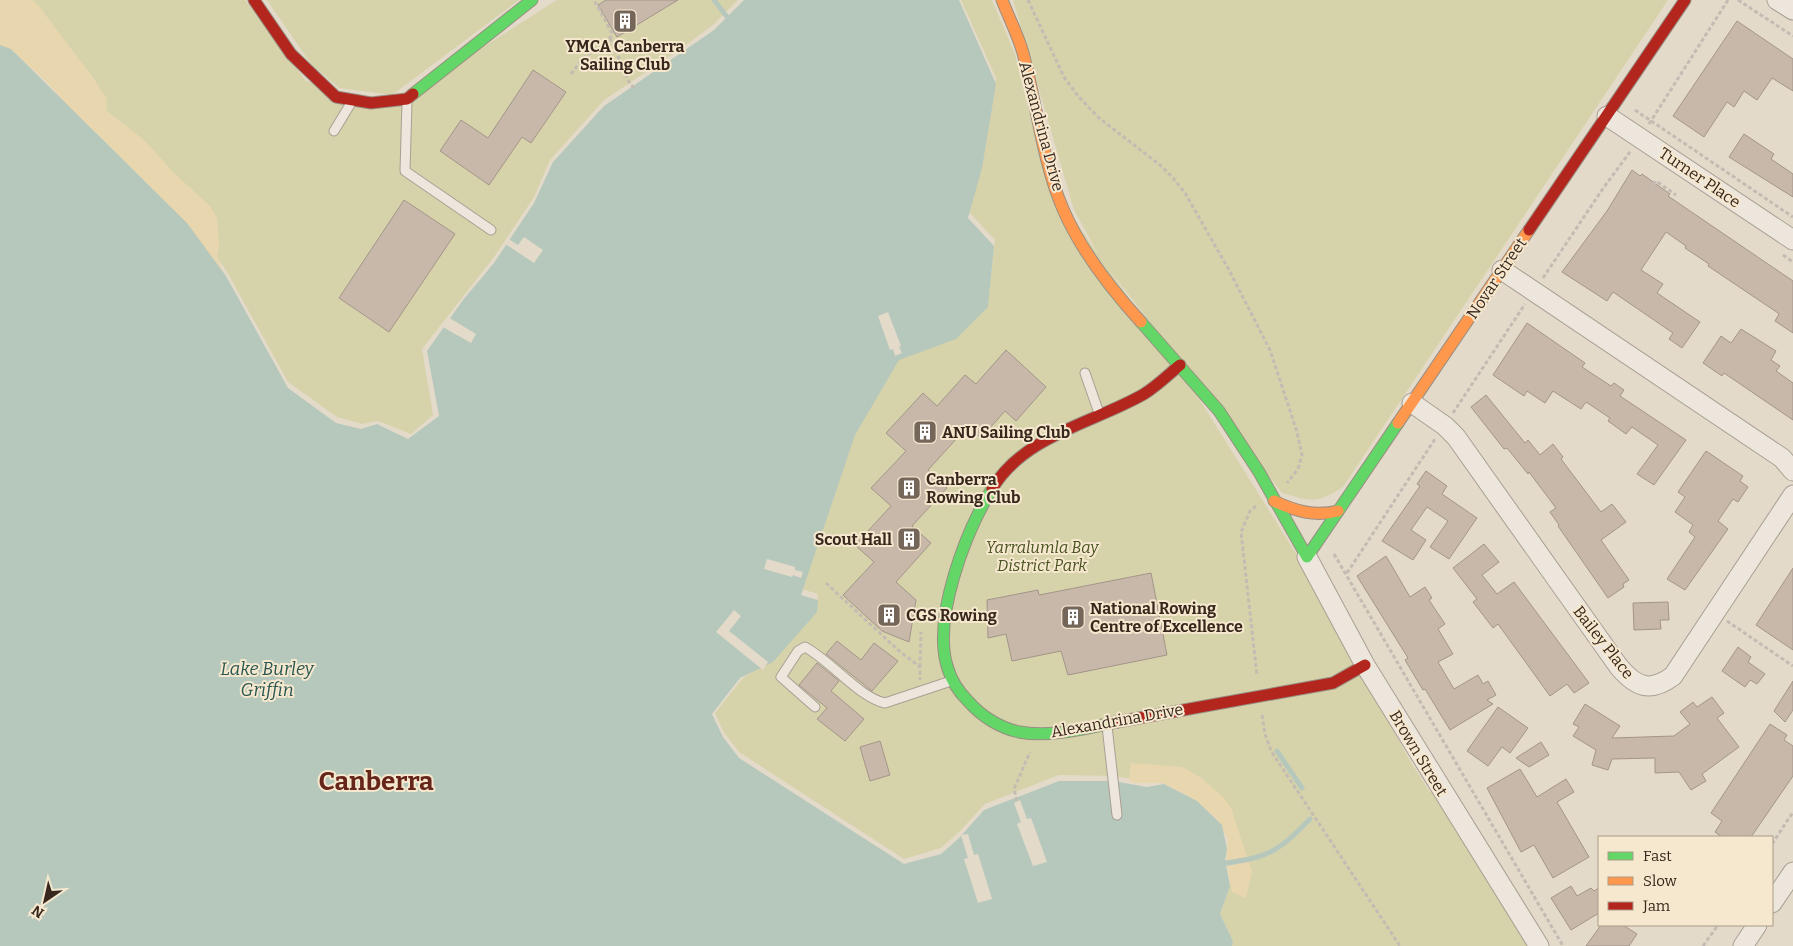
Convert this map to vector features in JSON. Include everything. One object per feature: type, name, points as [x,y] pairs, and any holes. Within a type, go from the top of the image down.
[{"type":"main road","points":[[254,0],[291,54],[313,78],[336,97],[371,103],[407,100],[532,0]]},
{"type":"main road","name":"Alexandrina Drive","points":[[1002,0],[1022,51],[1052,175],[1072,226],[1099,274],[1205,394],[1307,556]]},
{"type":"main road","name":"Novar Street","points":[[1307,556],[1685,0]]},
{"type":"main road","name":"Alexandrina Drive","points":[[1180,365],[1145,393],[1050,439],[1026,454],[1008,469],[990,492],[954,574],[945,610],[944,643],[946,671],[951,681],[962,697],[983,716],[1011,730],[1034,732],[1062,731],[1333,683],[1365,665]]},
{"type":"main road","points":[[1274,501],[1293,511],[1308,514],[1325,515],[1338,511]]},
{"type":"street","points":[[1777,0],[1793,10]]},
{"type":"street","name":"Turner Place","points":[[1607,116],[1793,240]]},
{"type":"street","points":[[1502,270],[1782,458],[1793,471]]},
{"type":"street","name":"Bailey Place","points":[[1412,403],[1445,426],[1456,437],[1632,681],[1648,686],[1660,685],[1673,676],[1793,495]]},
{"type":"street","name":"Brown Street","points":[[1307,556],[1365,665],[1539,946]]},
{"type":"street","points":[[1773,902],[1793,872]]},
{"type":"street","points":[[1743,946],[1756,926]]},
{"type":"lane","points":[[334,131],[353,100]]},
{"type":"lane","points":[[407,100],[406,171],[491,230]]},
{"type":"lane","points":[[1085,373],[1100,415]]},
{"type":"lane","points":[[815,707],[782,677],[798,651],[805,647],[830,663],[874,700],[884,703],[951,681]]},
{"type":"lane","points":[[1107,724],[1117,815]]},
{"type":"path","points":[[571,74],[583,58],[610,38],[612,33],[594,0]]},
{"type":"path","points":[[1738,0],[1793,36]]},
{"type":"path","points":[[610,38],[630,84],[634,88]]},
{"type":"path","points":[[1618,99],[1793,217]]},
{"type":"path","points":[[1650,190],[1656,181],[1676,195]]},
{"type":"path","points":[[1322,536],[1347,573],[1563,946]]},
{"type":"path","points":[[826,583],[898,650],[920,667],[920,690]]},
{"type":"path","points":[[1715,613],[1793,666]]},
{"type":"path","points":[[1017,802],[1014,789],[1026,766],[1034,732]]},
{"type":"path","points":[[1773,842],[1793,812]]},
{"type":"path","points":[[1703,946],[1717,926]]},
{"type":"green space","points":[[0,0],[245,0],[306,81],[391,106],[557,0],[738,0],[714,24],[682,48],[604,100],[550,160],[534,197],[494,257],[422,349],[433,415],[411,434],[378,421],[362,424],[337,417],[288,382],[226,270],[187,217]]},
{"type":"green space","points":[[267,0],[519,0],[392,95],[339,88],[311,64]]},
{"type":"green space","name":"Yarralumla Bay District Park","points":[[961,0],[992,0],[1015,54],[1045,178],[1196,394],[1300,560],[1409,759],[1430,792],[1436,792],[1453,827],[1491,880],[1488,883],[1501,903],[1523,907],[1548,946],[1232,946],[1233,941],[1220,914],[1230,886],[1228,860],[1230,843],[1224,823],[1198,798],[1163,779],[1148,781],[1112,776],[1059,775],[985,804],[941,848],[904,859],[739,752],[723,731],[715,713],[742,679],[773,657],[817,606],[818,594],[801,589],[853,430],[895,357],[988,301],[995,240],[969,212],[982,162],[996,78]]},
{"type":"green space","points":[[1013,0],[1668,0],[1343,487],[1320,499],[1308,500],[1282,493],[1101,259],[1074,210]]},
{"type":"sand","points":[[0,0],[32,0],[38,5],[107,99],[106,110],[145,141],[174,173],[210,206],[217,218],[219,245],[217,255],[226,282],[78,120],[53,89],[22,60],[0,48]]},
{"type":"sand","points":[[1131,763],[1182,767],[1200,777],[1223,797],[1231,808],[1252,872],[1246,898],[1232,892],[1226,860],[1228,839],[1216,818],[1192,798],[1163,783],[1134,783],[1129,780]]},
{"type":"water","name":"Lake Burley Griffin","points":[[744,0],[959,0],[996,84],[982,168],[968,218],[994,246],[988,307],[956,339],[899,360],[855,435],[801,595],[818,600],[817,612],[773,662],[740,678],[712,714],[723,737],[739,758],[904,864],[941,854],[959,838],[984,810],[1059,781],[1113,781],[1147,787],[1164,784],[1197,801],[1222,825],[1227,849],[1225,860],[1230,886],[1220,914],[1233,941],[1232,946],[0,946],[0,45],[11,49],[187,223],[226,276],[288,388],[336,423],[361,429],[377,424],[408,439],[439,416],[427,351],[463,300],[494,263],[534,203],[553,162],[604,106],[714,30]]},
{"type":"pier","points":[[524,237],[543,250],[534,263],[504,243],[507,238],[518,245]]},
{"type":"pier","points":[[888,312],[901,346],[899,347],[902,353],[895,356],[893,349],[890,350],[878,316]]},
{"type":"pier","points":[[448,317],[476,334],[471,343],[441,326]]},
{"type":"pier","points":[[767,559],[795,567],[795,570],[803,572],[801,578],[764,569]]},
{"type":"pier","points":[[734,610],[741,616],[729,631],[768,662],[763,670],[716,632]]},
{"type":"pier","points":[[1020,800],[1027,819],[1031,818],[1047,862],[1033,866],[1017,824],[1021,822],[1014,803]]},
{"type":"pier","points":[[968,834],[974,855],[978,854],[992,899],[978,903],[964,859],[968,858],[961,835]]},
{"type":"building","name":"YMCA Canberra Sailing Club","points":[[606,0],[678,0],[617,37],[598,5]]},
{"type":"building","points":[[1737,21],[1793,59],[1793,91],[1772,78],[1757,100],[1744,91],[1734,107],[1727,102],[1704,137],[1673,116]]},
{"type":"building","points":[[533,70],[566,92],[531,143],[522,137],[489,185],[440,151],[461,120],[488,138]]},
{"type":"building","points":[[1744,134],[1774,154],[1771,159],[1793,174],[1793,197],[1729,157]]},
{"type":"building","points":[[1632,170],[1640,176],[1642,174],[1670,194],[1668,196],[1793,281],[1793,333],[1775,321],[1778,313],[1708,266],[1709,264],[1666,232],[1641,270],[1663,284],[1657,293],[1700,322],[1682,348],[1669,339],[1673,333],[1613,292],[1607,301],[1562,272],[1607,211]]},
{"type":"building","points":[[404,200],[455,234],[389,332],[339,298]]},
{"type":"building","points":[[1527,323],[1585,363],[1582,367],[1611,386],[1614,383],[1624,390],[1620,396],[1686,440],[1654,485],[1637,474],[1658,445],[1632,427],[1626,434],[1608,421],[1610,418],[1586,402],[1581,409],[1553,391],[1545,403],[1527,391],[1524,396],[1493,375]]},
{"type":"building","points":[[1741,329],[1776,351],[1771,360],[1780,366],[1776,371],[1793,383],[1793,420],[1724,373],[1722,376],[1703,363],[1721,336],[1731,343]]},
{"type":"building","points":[[1006,350],[1046,387],[1016,421],[1005,411],[981,438],[968,426],[928,470],[947,488],[912,526],[931,543],[896,582],[916,600],[909,642],[882,631],[843,595],[874,562],[855,545],[891,506],[871,488],[906,451],[886,433],[923,393],[937,406],[965,375],[976,384]]},
{"type":"building","points":[[1486,395],[1525,443],[1528,440],[1540,455],[1553,444],[1563,457],[1561,459],[1601,512],[1612,504],[1626,522],[1601,540],[1629,580],[1623,584],[1624,587],[1608,598],[1558,526],[1550,512],[1556,508],[1529,472],[1528,474],[1507,448],[1504,449],[1471,407]]},
{"type":"building","points":[[1706,451],[1743,476],[1740,481],[1748,487],[1738,502],[1733,499],[1718,521],[1728,529],[1685,590],[1667,579],[1695,537],[1689,532],[1693,525],[1675,512],[1685,497],[1678,492]]},
{"type":"building","points":[[1426,471],[1447,486],[1442,494],[1477,518],[1449,559],[1430,547],[1448,521],[1427,507],[1411,530],[1426,540],[1413,560],[1382,541],[1420,486],[1417,484]]},
{"type":"building","points":[[1484,544],[1499,562],[1482,575],[1497,594],[1514,582],[1589,683],[1574,693],[1567,684],[1550,696],[1498,624],[1493,628],[1473,602],[1477,599],[1453,568]]},
{"type":"building","points":[[1386,556],[1410,597],[1425,587],[1432,598],[1429,600],[1445,624],[1438,629],[1453,654],[1438,662],[1454,689],[1478,675],[1483,684],[1488,681],[1496,695],[1487,700],[1493,704],[1450,730],[1425,689],[1423,690],[1405,660],[1408,658],[1357,576]]},
{"type":"building","points":[[1793,568],[1793,650],[1756,625]]},
{"type":"building","name":"National Rowing Centre of Excellence","points":[[1151,573],[1167,655],[1068,675],[1061,651],[1012,661],[1006,634],[988,638],[987,600],[1038,590],[1039,595]]},
{"type":"building","points":[[1668,602],[1669,620],[1660,620],[1661,629],[1634,630],[1633,603]]},
{"type":"building","points":[[837,641],[861,660],[874,643],[898,661],[872,691],[826,654]]},
{"type":"building","points":[[1738,647],[1751,657],[1748,662],[1765,674],[1757,684],[1750,680],[1745,687],[1722,671]]},
{"type":"building","points":[[817,663],[839,681],[831,691],[864,719],[845,741],[817,719],[827,708],[799,685]]},
{"type":"building","points":[[1793,681],[1793,710],[1785,722],[1774,711]]},
{"type":"building","points":[[1712,697],[1724,713],[1717,718],[1739,747],[1702,774],[1706,781],[1691,790],[1679,772],[1655,773],[1655,758],[1612,759],[1608,770],[1592,765],[1596,750],[1573,736],[1579,727],[1573,724],[1585,704],[1620,726],[1612,738],[1674,736],[1690,724],[1680,712],[1693,702],[1697,707]]},
{"type":"building","points":[[1498,707],[1528,728],[1510,753],[1502,747],[1488,766],[1467,751]]},
{"type":"building","points":[[1770,724],[1787,735],[1784,740],[1793,746],[1793,776],[1752,836],[1721,836],[1715,832],[1722,821],[1711,813]]},
{"type":"building","points":[[880,741],[890,775],[870,781],[860,747]]},
{"type":"building","points":[[1541,742],[1549,755],[1529,767],[1516,758]]},
{"type":"building","points":[[1520,769],[1537,797],[1566,779],[1574,792],[1557,802],[1589,857],[1553,878],[1534,845],[1521,852],[1487,788]]},
{"type":"building","points":[[1571,886],[1577,896],[1591,888],[1594,891],[1598,889],[1598,914],[1571,930],[1551,898]]},
{"type":"building","points":[[1600,926],[1625,926],[1637,934],[1629,946],[1586,946]]},
{"type":"waterway","points":[[714,0],[727,17]]},
{"type":"waterway","points":[[1277,751],[1302,788]]},
{"type":"waterway","points":[[1220,864],[1250,859],[1270,852],[1288,840],[1310,819]]},
{"type":"traffic: fast","points":[[413,94],[532,0]]},
{"type":"traffic: fast","points":[[1141,322],[1219,411],[1259,472],[1307,557],[1398,423]]},
{"type":"traffic: fast","points":[[992,489],[962,551],[948,602],[944,626],[944,649],[948,669],[954,682],[965,698],[985,716],[1005,728],[1019,732],[1031,734],[1056,733],[1117,722]]},
{"type":"traffic: slow","points":[[1002,0],[1023,53],[1045,152],[1063,209],[1087,254],[1118,296],[1141,322]]},
{"type":"traffic: slow","points":[[1398,423],[1529,230]]},
{"type":"traffic: slow","points":[[1274,501],[1305,512],[1330,513],[1338,511]]},
{"type":"traffic: jam","points":[[254,0],[291,54],[336,97],[371,103],[407,99],[413,94]]},
{"type":"traffic: jam","points":[[1529,230],[1685,0]]},
{"type":"traffic: jam","points":[[992,489],[1022,455],[1061,432],[1144,394],[1180,365]]},
{"type":"traffic: jam","points":[[1117,722],[1333,683],[1365,665]]},
{"type":"place","name":"YMCA Canberra Sailing Club","points":[[625,21]]},
{"type":"place","name":"ANU Sailing Club","points":[[925,432]]},
{"type":"place","name":"Canberra Rowing Club","points":[[909,488]]},
{"type":"place","name":"Scout Hall","points":[[909,539]]},
{"type":"place","name":"CGS Rowing","points":[[889,615]]},
{"type":"place","name":"National Rowing Centre of Excellence","points":[[1073,617]]},
{"type":"district","name":"Canberra","points":[[376,781]]}]
